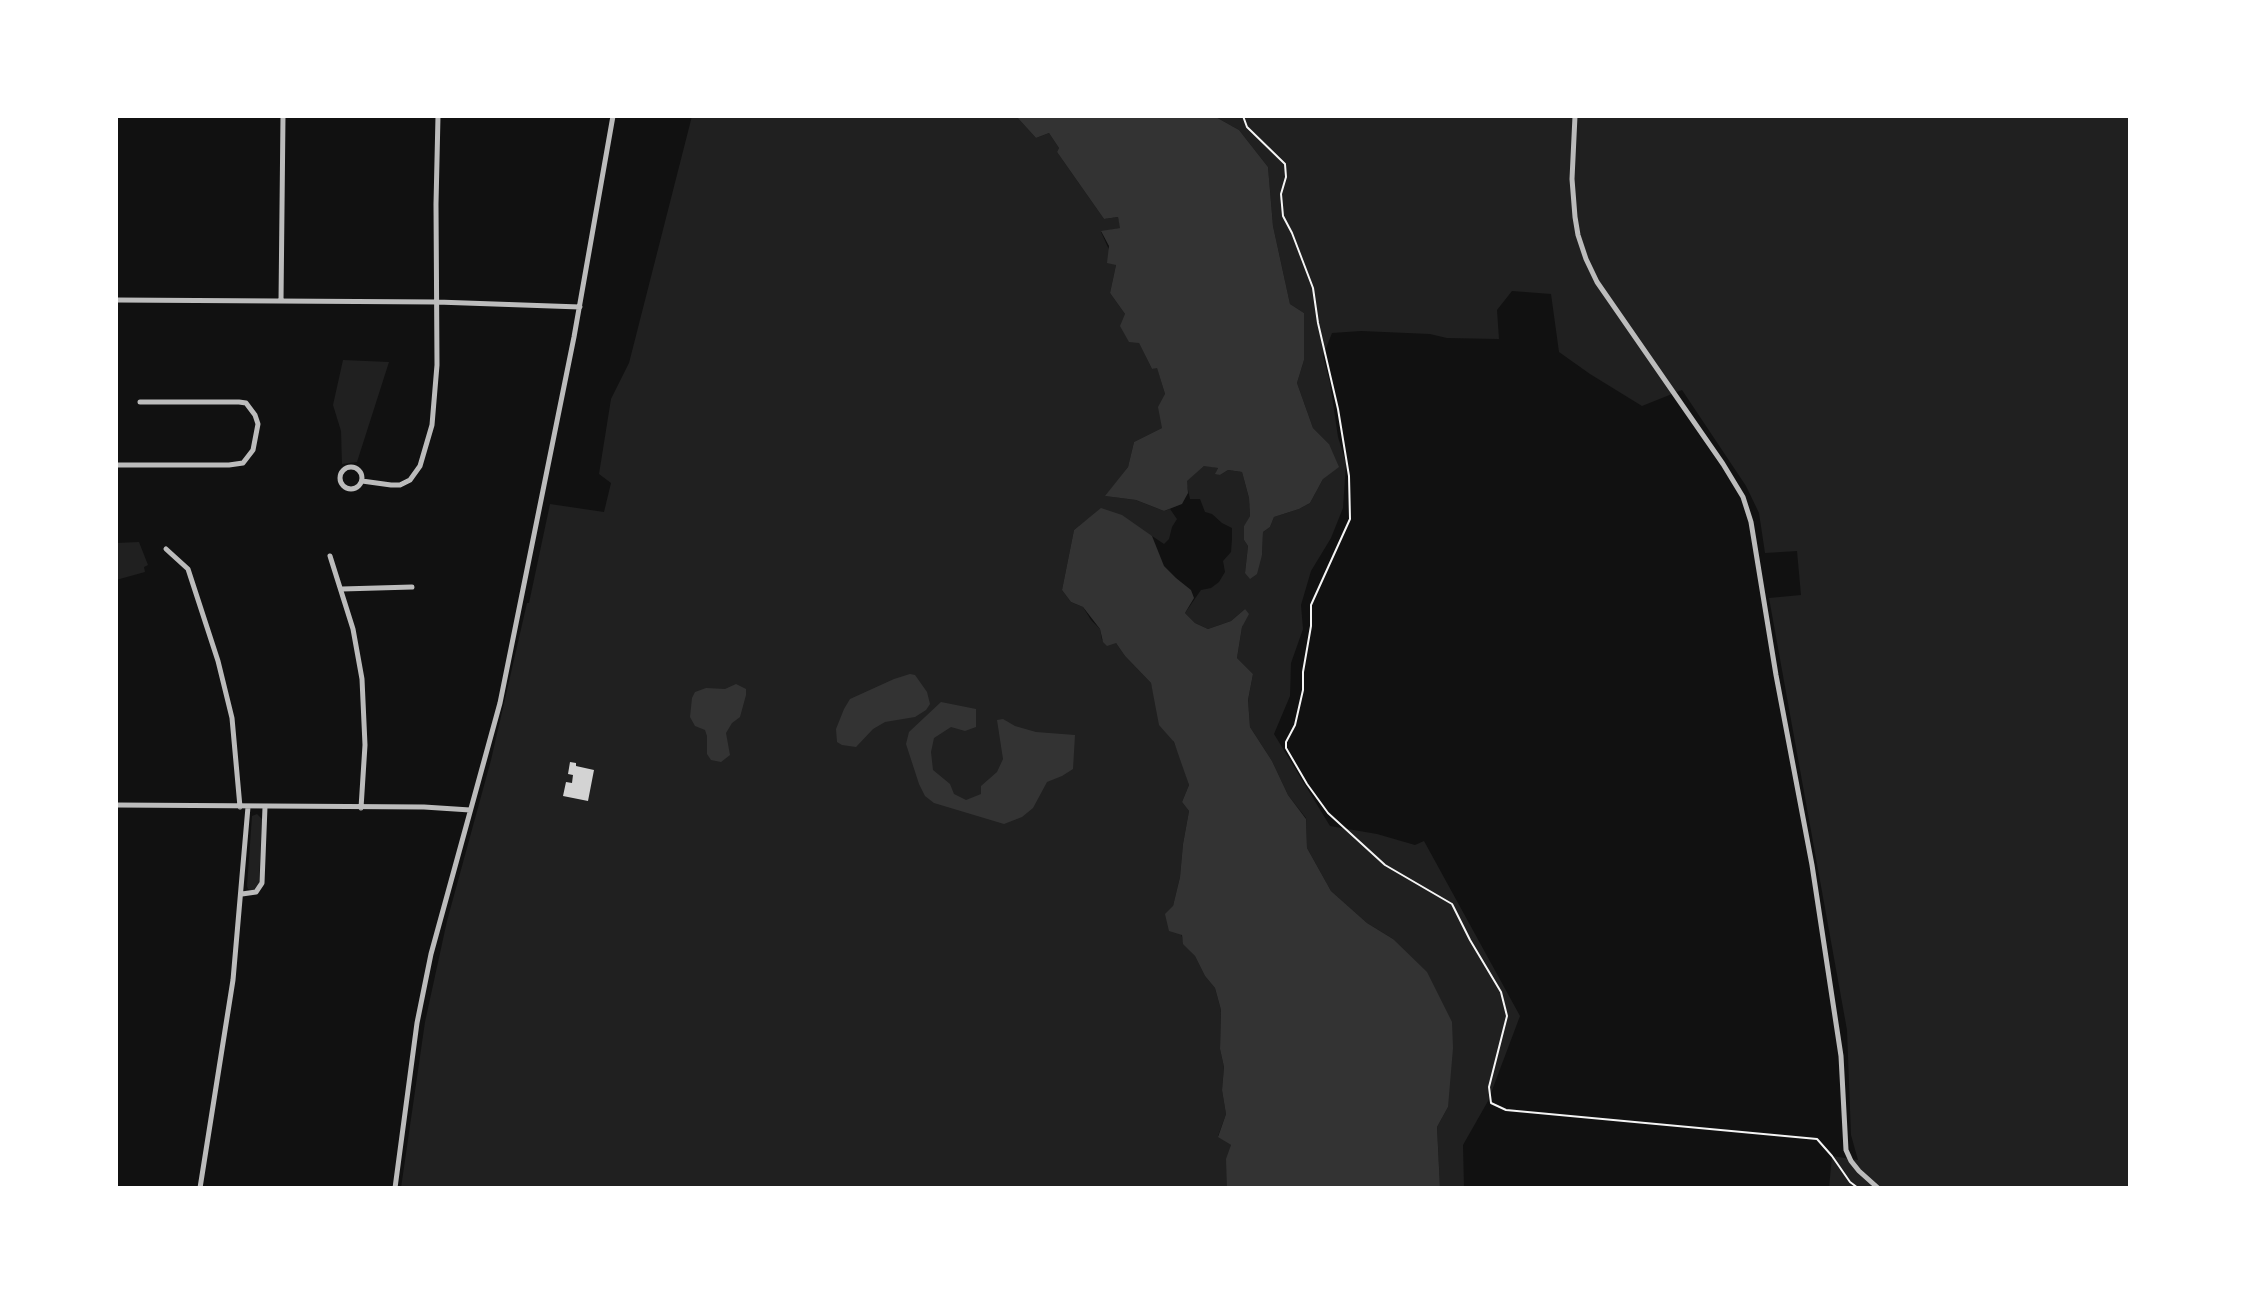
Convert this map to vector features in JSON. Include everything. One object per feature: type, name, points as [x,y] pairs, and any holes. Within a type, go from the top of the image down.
[{"type":"street","points":[[281,301],[283,116]]},
{"type":"street","points":[[362,481],[361,472],[355,467],[342,472],[341,482],[354,488],[362,481],[400,485],[410,480],[420,466],[432,425],[437,365],[438,116]]},
{"type":"street","points":[[395,1188],[417,1023],[431,954],[506,675],[580,307],[613,116]]},
{"type":"street","points":[[1575,116],[1572,179],[1578,235],[1586,259],[1597,282],[1723,464],[1743,497],[1751,522],[1807,836],[1841,1056],[1846,1150],[1859,1171],[1878,1188]]},
{"type":"street","points":[[116,300],[437,302],[580,307]]},
{"type":"street","points":[[116,465],[229,465],[243,463],[253,450],[258,424],[246,403],[140,402]]},
{"type":"street","points":[[166,549],[188,569],[218,661],[232,718],[240,807]]},
{"type":"street","points":[[330,556],[353,629],[362,679],[365,745],[361,808]]},
{"type":"street","points":[[342,589],[412,587]]},
{"type":"street","points":[[116,805],[470,810]]},
{"type":"street","points":[[200,1188],[231,993],[248,807]]},
{"type":"street","points":[[242,894],[256,892],[262,883],[265,807]]},
{"type":"path","points":[[1243,116],[1247,127],[1285,164],[1286,177],[1281,194],[1283,216],[1313,288],[1349,476],[1350,519],[1311,605],[1303,690],[1286,748],[1328,813],[1385,865],[1452,904],[1501,992],[1507,1016],[1489,1087],[1491,1103],[1506,1110],[1817,1139],[1858,1188]]},
{"type":"shaded area","points":[[692,116],[1016,116],[1036,138],[1049,133],[1059,148],[1057,152],[1104,219],[1118,217],[1121,228],[1101,232],[1116,265],[1110,293],[1125,314],[1152,369],[1157,367],[1165,394],[1162,428],[1134,442],[1128,467],[1106,496],[1136,500],[1164,511],[1170,509],[1177,519],[1164,544],[1152,536],[1088,519],[1074,530],[1062,590],[1071,602],[1083,607],[1100,629],[1102,640],[1116,643],[1151,683],[1189,785],[1182,802],[1189,811],[1173,906],[1184,944],[1215,988],[1221,1010],[1220,1049],[1226,1114],[1218,1136],[1231,1145],[1227,1188],[401,1188],[425,1022],[447,921],[491,760],[550,504],[604,512],[611,483],[599,474],[611,399],[629,363]]},
{"type":"shaded area","points":[[1016,116],[1214,116],[1239,130],[1268,167],[1273,226],[1290,304],[1304,313],[1304,360],[1297,383],[1313,428],[1329,444],[1339,467],[1323,479],[1310,503],[1274,517],[1270,527],[1263,532],[1257,574],[1250,579],[1245,573],[1248,546],[1244,540],[1244,526],[1250,516],[1249,498],[1242,472],[1228,470],[1220,475],[1215,474],[1218,468],[1204,466],[1187,481],[1188,493],[1182,504],[1164,511],[1136,500],[1105,496],[1128,467],[1134,442],[1162,428],[1158,407],[1165,394],[1157,368],[1152,369],[1139,343],[1129,342],[1120,326],[1125,314],[1110,293],[1116,265],[1107,263],[1109,246],[1101,231],[1120,228],[1118,217],[1104,219],[1057,152],[1059,148],[1049,133],[1036,138]]},
{"type":"shaded area","points":[[1214,116],[2130,116],[2130,1188],[1829,1188],[1832,1156],[1858,1160],[1851,1135],[1847,1030],[1769,598],[1801,595],[1797,551],[1765,553],[1759,513],[1746,486],[1682,390],[1642,406],[1559,352],[1551,294],[1512,291],[1497,310],[1499,339],[1361,331],[1332,333],[1323,356],[1346,463],[1343,508],[1331,538],[1311,571],[1301,605],[1303,629],[1291,663],[1290,696],[1274,734],[1330,826],[1377,834],[1415,845],[1424,841],[1520,1016],[1488,1101],[1463,1145],[1464,1188],[1440,1188],[1437,1127],[1448,1107],[1393,939],[1367,923],[1331,891],[1307,848],[1306,818],[1288,795],[1272,761],[1250,727],[1248,700],[1253,674],[1237,658],[1245,609],[1231,621],[1208,629],[1195,623],[1185,613],[1201,590],[1219,582],[1225,572],[1223,561],[1231,552],[1232,539],[1232,528],[1205,512],[1200,499],[1190,499],[1186,481],[1205,465],[1218,468],[1216,473],[1220,475],[1228,470],[1242,472],[1250,516],[1244,527],[1244,540],[1248,546],[1245,573],[1262,555],[1263,532],[1270,527],[1274,517],[1310,503],[1323,479],[1329,444],[1313,428],[1297,383],[1304,360],[1304,313],[1290,304],[1273,226],[1268,167],[1239,130]]},
{"type":"shaded area","points":[[343,360],[389,362],[357,462],[342,464],[341,431],[333,405]]},
{"type":"shaded area","points":[[1101,508],[1122,515],[1152,536],[1164,566],[1191,590],[1194,598],[1185,613],[1195,623],[1208,629],[1231,621],[1245,609],[1249,614],[1242,627],[1237,658],[1253,674],[1248,700],[1250,727],[1272,761],[1288,795],[1306,819],[1307,848],[1331,891],[1367,923],[1393,939],[1427,972],[1452,1022],[1448,1107],[1437,1127],[1440,1188],[1227,1188],[1226,1159],[1231,1145],[1218,1137],[1226,1114],[1220,1049],[1221,1010],[1215,988],[1195,956],[1183,944],[1182,935],[1169,931],[1165,914],[1173,906],[1180,877],[1189,811],[1182,802],[1189,785],[1174,742],[1159,725],[1151,683],[1116,643],[1107,646],[1103,642],[1100,629],[1083,607],[1071,602],[1062,590],[1074,530]]},
{"type":"shaded area","points":[[139,542],[148,565],[144,567],[145,572],[116,580],[116,543]]},
{"type":"shaded area","points":[[910,674],[915,675],[927,692],[930,704],[926,710],[915,717],[885,722],[873,729],[856,747],[837,742],[836,729],[850,699]]},
{"type":"shaded area","points":[[736,684],[746,689],[746,695],[740,717],[726,733],[730,755],[721,762],[711,760],[707,754],[705,730],[695,726],[690,717],[692,698],[695,692],[706,688],[725,689]]},
{"type":"shaded area","points":[[941,702],[976,709],[976,727],[965,731],[951,727],[934,738],[931,752],[933,770],[950,784],[954,794],[966,800],[981,794],[981,786],[997,772],[1003,759],[997,720],[1003,719],[1036,732],[1075,735],[1073,769],[1047,782],[1033,808],[1022,817],[1004,824],[934,803],[925,796],[919,784],[906,744],[909,732]]},
{"type":"shaded area","points":[[257,814],[262,819],[259,883],[253,891],[247,886],[252,816]]},
{"type":"building","points":[[570,762],[594,770],[588,801],[563,796],[566,782],[572,783],[573,775],[568,774]]}]
